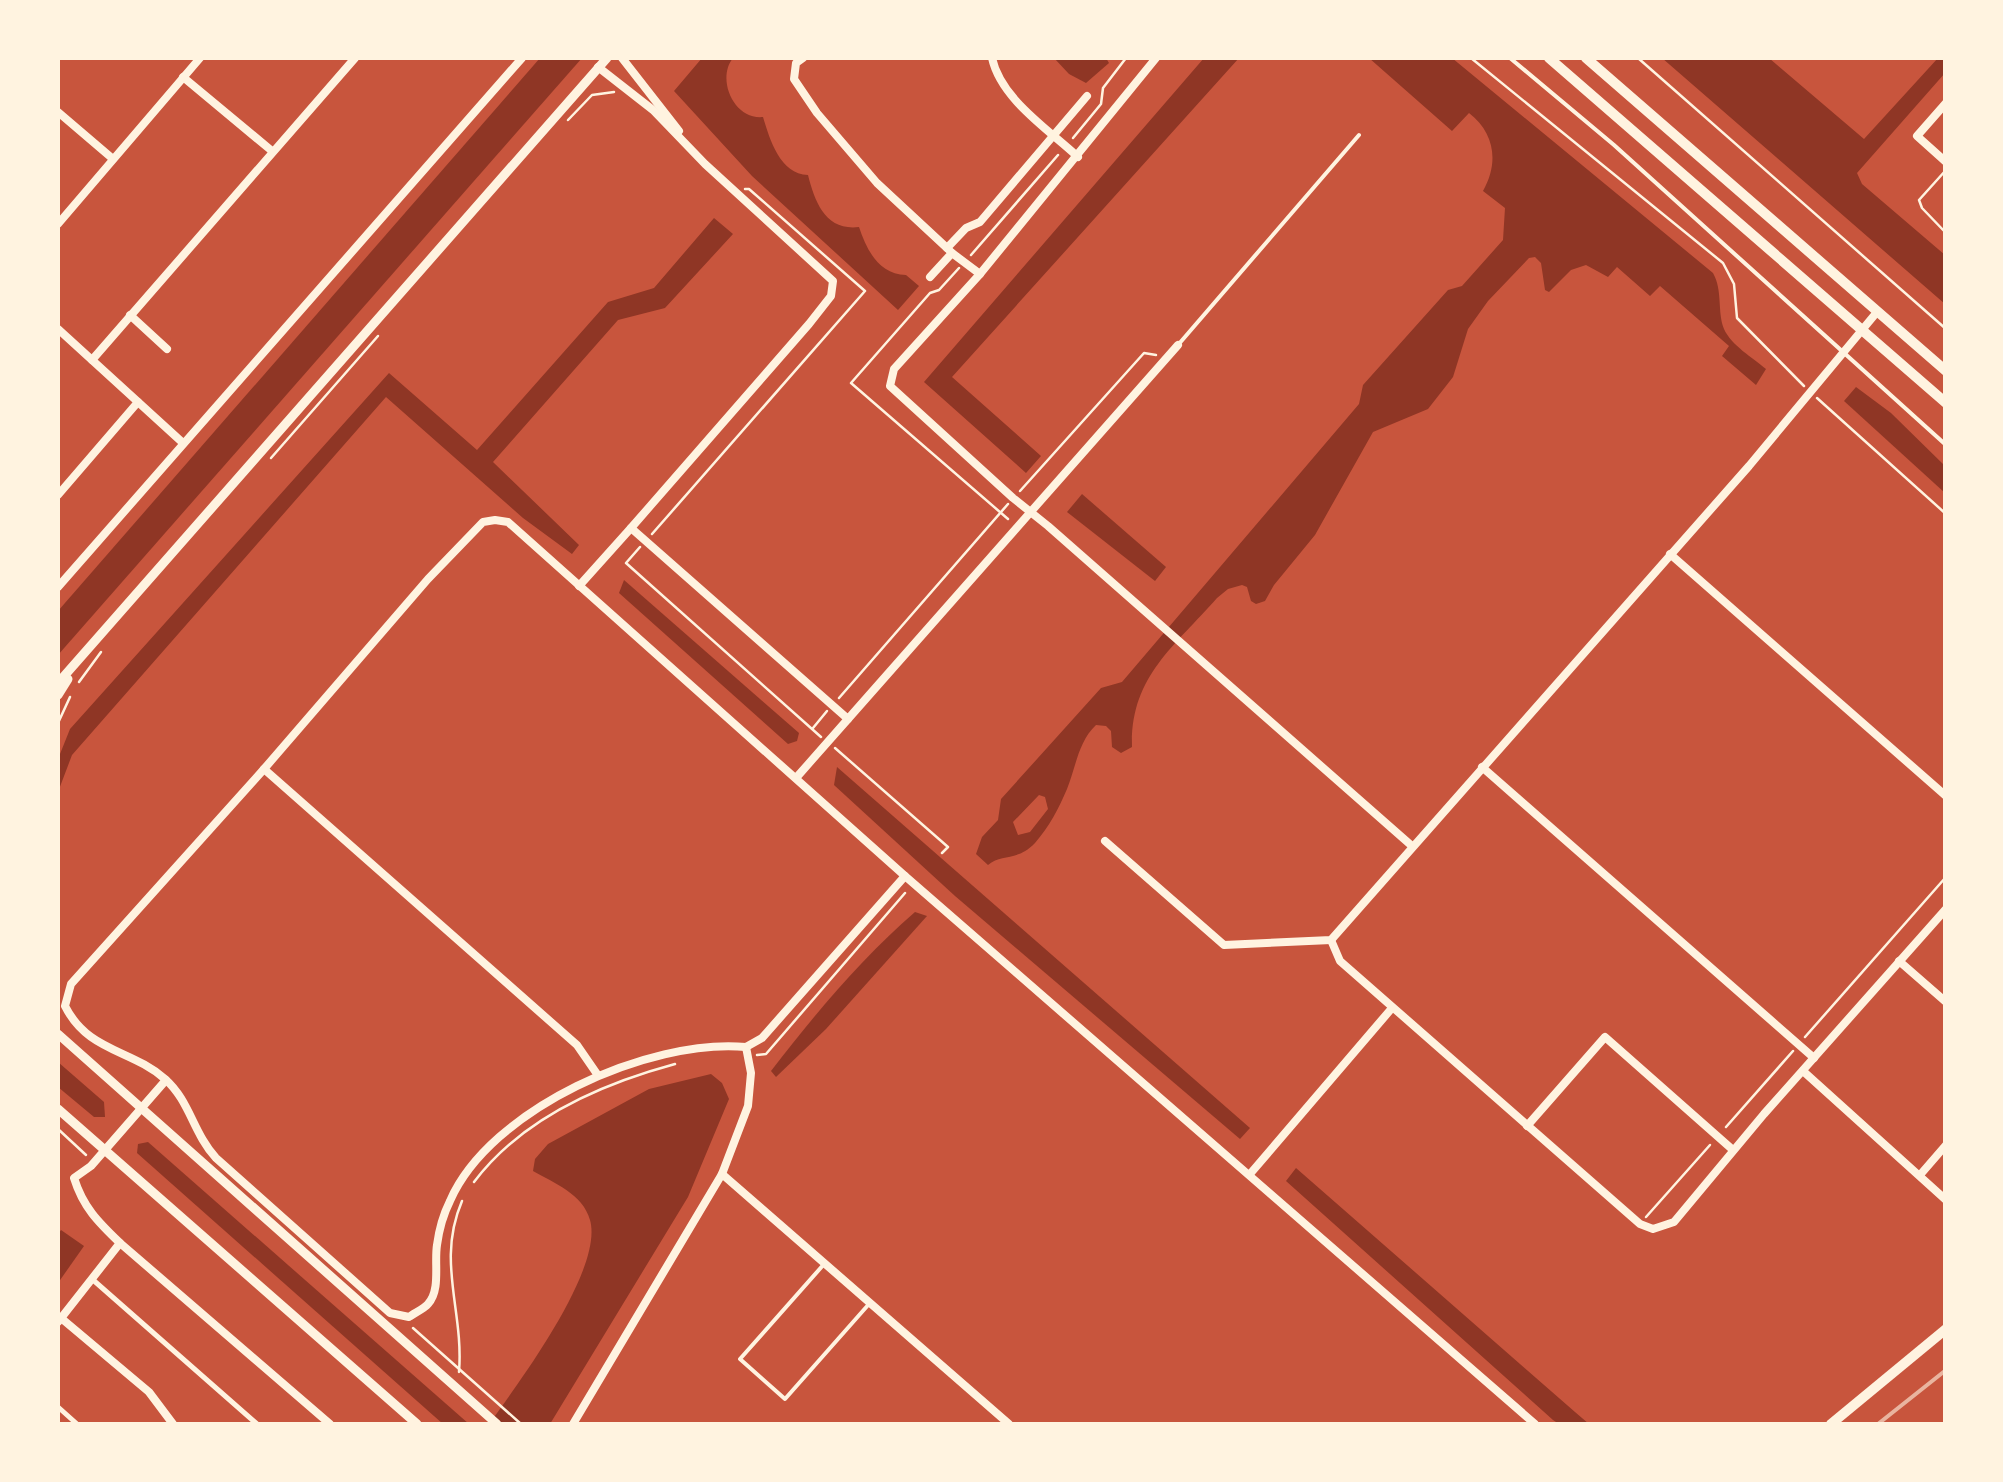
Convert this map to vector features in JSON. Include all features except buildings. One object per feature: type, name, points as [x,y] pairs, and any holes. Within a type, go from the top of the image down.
[{"type":"main road","points":[[1549,58],[1946,403]]},
{"type":"main road","points":[[1586,58],[1946,372]]},
{"type":"main road","points":[[1831,1424],[1946,1329]]},
{"type":"street","points":[[58,224],[200,58]]},
{"type":"street","points":[[92,360],[355,58]]},
{"type":"street","points":[[58,588],[522,58]]},
{"type":"street","points":[[58,682],[606,58]]},
{"type":"street","points":[[622,58],[680,135]]},
{"type":"street","points":[[803,58],[796,63],[794,79],[817,112],[878,184],[980,274]]},
{"type":"street","points":[[992,58],[995,75],[1011,95],[1078,157]]},
{"type":"street","points":[[1156,58],[980,274],[894,369],[890,386],[1412,846]]},
{"type":"street","points":[[580,586],[834,292],[830,276],[733,190],[680,135],[598,67]]},
{"type":"street","points":[[182,77],[272,151]]},
{"type":"street","points":[[930,277],[966,228],[982,220],[1087,96]]},
{"type":"street","points":[[1946,103],[1916,136],[1946,162]]},
{"type":"street","points":[[58,112],[113,159]]},
{"type":"street","points":[[1105,841],[1224,945],[1331,940],[1749,466],[1878,312]]},
{"type":"street","points":[[130,315],[167,349]]},
{"type":"street","points":[[58,329],[183,443]]},
{"type":"street","points":[[796,778],[1178,345]]},
{"type":"street","points":[[58,495],[138,402]]},
{"type":"street","points":[[905,876],[747,1051],[688,1048],[597,1074],[539,1109],[476,1159],[442,1219],[429,1304],[409,1317],[390,1312],[216,1158],[198,1136],[184,1099],[166,1080],[150,1068],[105,1048],[75,1026],[65,1006],[71,984],[483,522],[508,522],[905,876],[1535,1424]]},
{"type":"street","points":[[631,528],[848,719]]},
{"type":"street","points":[[1670,554],[1946,796]]},
{"type":"street","points":[[58,696],[81,654]]},
{"type":"street","points":[[1482,766],[1814,1058]]},
{"type":"street","points":[[264,769],[577,1045],[597,1074]]},
{"type":"street","points":[[1331,940],[1340,961],[1392,1008],[1640,1224],[1652,1228],[1674,1222],[1946,909]]},
{"type":"street","points":[[1899,961],[1946,1002]]},
{"type":"street","points":[[1250,1174],[1392,1008]]},
{"type":"street","points":[[58,1034],[497,1424]]},
{"type":"street","points":[[1528,1126],[1606,1036],[1733,1150]]},
{"type":"street","points":[[572,1424],[722,1174],[748,1106],[751,1073],[747,1051]]},
{"type":"street","points":[[1803,1071],[1946,1200]]},
{"type":"street","points":[[166,1080],[95,1162],[74,1178],[81,1199],[94,1219],[120,1243],[330,1424]]},
{"type":"street","points":[[58,1110],[417,1424]]},
{"type":"street","points":[[1920,1175],[1946,1146]]},
{"type":"street","points":[[722,1174],[1010,1424]]},
{"type":"street","points":[[120,1243],[59,1320],[149,1392],[173,1424]]},
{"type":"street","points":[[92,1279],[258,1424]]},
{"type":"street","points":[[58,1408],[77,1424]]},
{"type":"lane","points":[[1510,58],[1614,145],[1946,445]]},
{"type":"lane","points":[[1178,345],[1359,135]]},
{"type":"lane","points":[[824,1264],[740,1359],[785,1399],[870,1303]]},
{"type":"path","points":[[1016,527],[851,383],[1066,146],[1100,104],[1102,88],[1126,58]]},
{"type":"path","points":[[1471,58],[1724,264],[1734,284],[1737,318],[1746,331],[1946,514]]},
{"type":"path","points":[[1638,58],[1946,329]]},
{"type":"path","points":[[564,124],[592,94],[614,92],[623,86]]},
{"type":"path","points":[[1946,170],[1919,200],[1946,233]]},
{"type":"path","points":[[733,190],[749,188],[865,291],[626,562],[948,847],[942,853]]},
{"type":"path","points":[[262,468],[380,334]]},
{"type":"path","points":[[812,729],[1144,353],[1167,357]]},
{"type":"path","points":[[58,722],[86,670],[104,648]]},
{"type":"path","points":[[747,1051],[766,1054],[914,883]]},
{"type":"path","points":[[459,1372],[459,1338],[448,1263],[453,1224],[466,1192],[483,1170],[524,1133],[578,1099],[645,1072],[684,1062]]},
{"type":"path","points":[[58,1129],[95,1162]]},
{"type":"path","points":[[409,1317],[414,1332],[521,1424]]},
{"type":"shaded area","points":[[540,58],[582,58],[58,655],[58,611]]},
{"type":"shaded area","points":[[702,58],[733,58],[726,76],[736,105],[753,116],[763,117],[783,162],[808,175],[824,213],[838,225],[859,227],[881,266],[906,275],[919,286],[898,310],[752,176],[674,91]]},
{"type":"shaded area","points":[[1054,58],[1106,58],[1109,63],[1086,83],[1069,74]]},
{"type":"shaded area","points":[[1204,58],[1239,58],[952,377],[1041,456],[1026,473],[924,382]]},
{"type":"shaded area","points":[[1369,58],[1452,58],[1713,273],[1727,335],[1766,369],[1756,385],[1722,356],[1729,346],[1660,286],[1650,296],[1617,267],[1608,277],[1586,265],[1571,270],[1549,292],[1545,290],[1541,263],[1535,257],[1529,258],[1488,301],[1468,329],[1453,377],[1428,409],[1373,432],[1315,535],[1265,601],[1251,601],[1247,587],[1242,585],[1217,598],[1171,648],[1147,682],[1138,701],[1132,747],[1121,753],[1112,747],[1111,731],[1096,725],[1085,739],[1064,796],[1040,837],[1022,853],[988,865],[976,854],[982,837],[998,820],[1001,799],[1101,688],[1122,682],[1359,404],[1363,385],[1448,290],[1462,286],[1503,240],[1505,208],[1483,191],[1491,170],[1489,139],[1469,113],[1452,131]],"holes":[[[1039,795],[1045,797],[1048,809],[1030,832],[1018,835],[1013,822]]]},
{"type":"shaded area","points":[[1662,58],[1769,58],[1864,139],[1938,58],[1945,58],[1945,73],[1857,173],[1862,184],[1945,255],[1945,304]]},
{"type":"shaded area","points":[[714,218],[733,234],[665,308],[618,320],[493,462],[579,545],[572,554],[523,518],[386,397],[72,755],[58,792],[58,759],[70,729],[389,373],[477,450],[608,302],[654,288]]},
{"type":"shaded area","points":[[1856,387],[1891,413],[1945,466],[1945,493],[1844,401]]},
{"type":"shaded area","points":[[1082,494],[1166,567],[1155,581],[1067,512]]},
{"type":"shaded area","points":[[624,580],[799,733],[797,741],[788,744],[619,593]]},
{"type":"shaded area","points":[[837,767],[1250,1128],[1240,1139],[955,896],[834,785]]},
{"type":"shaded area","points":[[915,912],[927,916],[826,1029],[776,1077],[771,1071],[821,1008]]},
{"type":"shaded area","points":[[58,1062],[104,1102],[105,1117],[94,1117],[58,1087]]},
{"type":"shaded area","points":[[711,1074],[722,1083],[729,1099],[688,1197],[550,1424],[489,1424],[556,1325],[572,1296],[591,1241],[590,1220],[581,1203],[567,1190],[533,1171],[535,1159],[548,1144],[649,1089]]},
{"type":"shaded area","points":[[148,1142],[469,1424],[443,1424],[137,1153],[138,1144]]},
{"type":"shaded area","points":[[1296,1168],[1589,1424],[1559,1424],[1553,1420],[1286,1181]]},
{"type":"shaded area","points":[[61,1230],[84,1246],[58,1283],[58,1234]]},
{"type":"railway","points":[[1878,1424],[1946,1370]]}]
